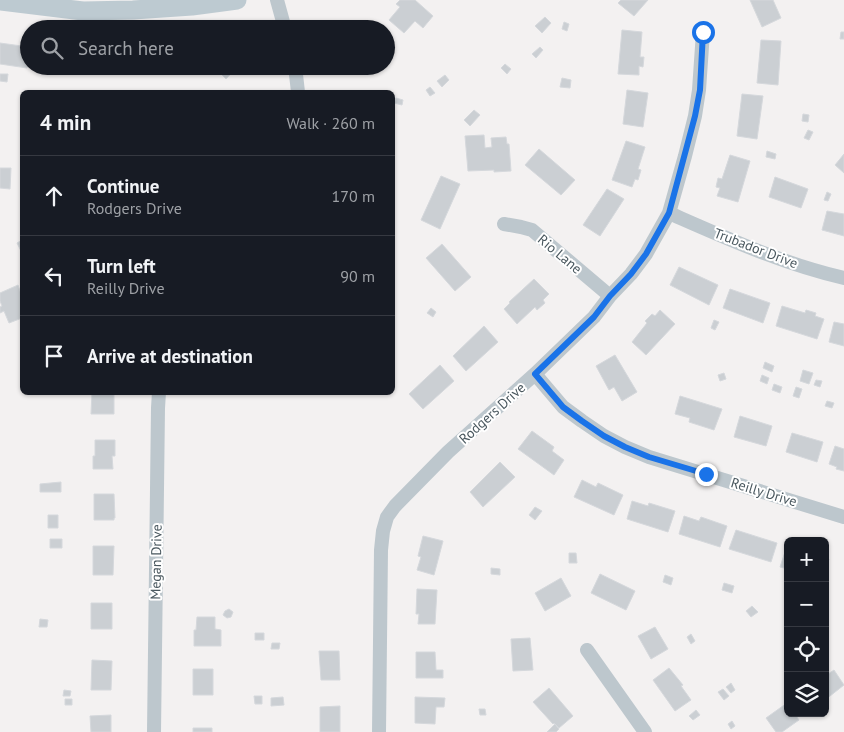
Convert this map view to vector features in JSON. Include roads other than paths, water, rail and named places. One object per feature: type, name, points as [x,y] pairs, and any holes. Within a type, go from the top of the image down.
[{"type":"street","points":[[0,2],[83,11],[192,6],[237,0]]},
{"type":"street","points":[[277,0],[283,20]]},
{"type":"street","name":"Rodgers Drive","points":[[379,732],[381,550],[383,531],[388,517],[395,506],[448,452],[535,374],[594,317],[646,254],[669,213],[695,116],[700,90],[703,32]]},
{"type":"street","points":[[296,75],[298,90]]},
{"type":"street","name":"Trubador Drive","points":[[669,213],[765,254],[817,272],[844,278]]},
{"type":"street","name":"Rio Lane","points":[[504,224],[532,230],[610,296]]},
{"type":"street","name":"Reilly Drive","points":[[535,374],[563,407],[597,431],[625,447],[649,457],[844,517]]},
{"type":"street","name":"Megan Drive","points":[[154,732],[159,395]]},
{"type":"street","points":[[587,650],[644,732]]}]
